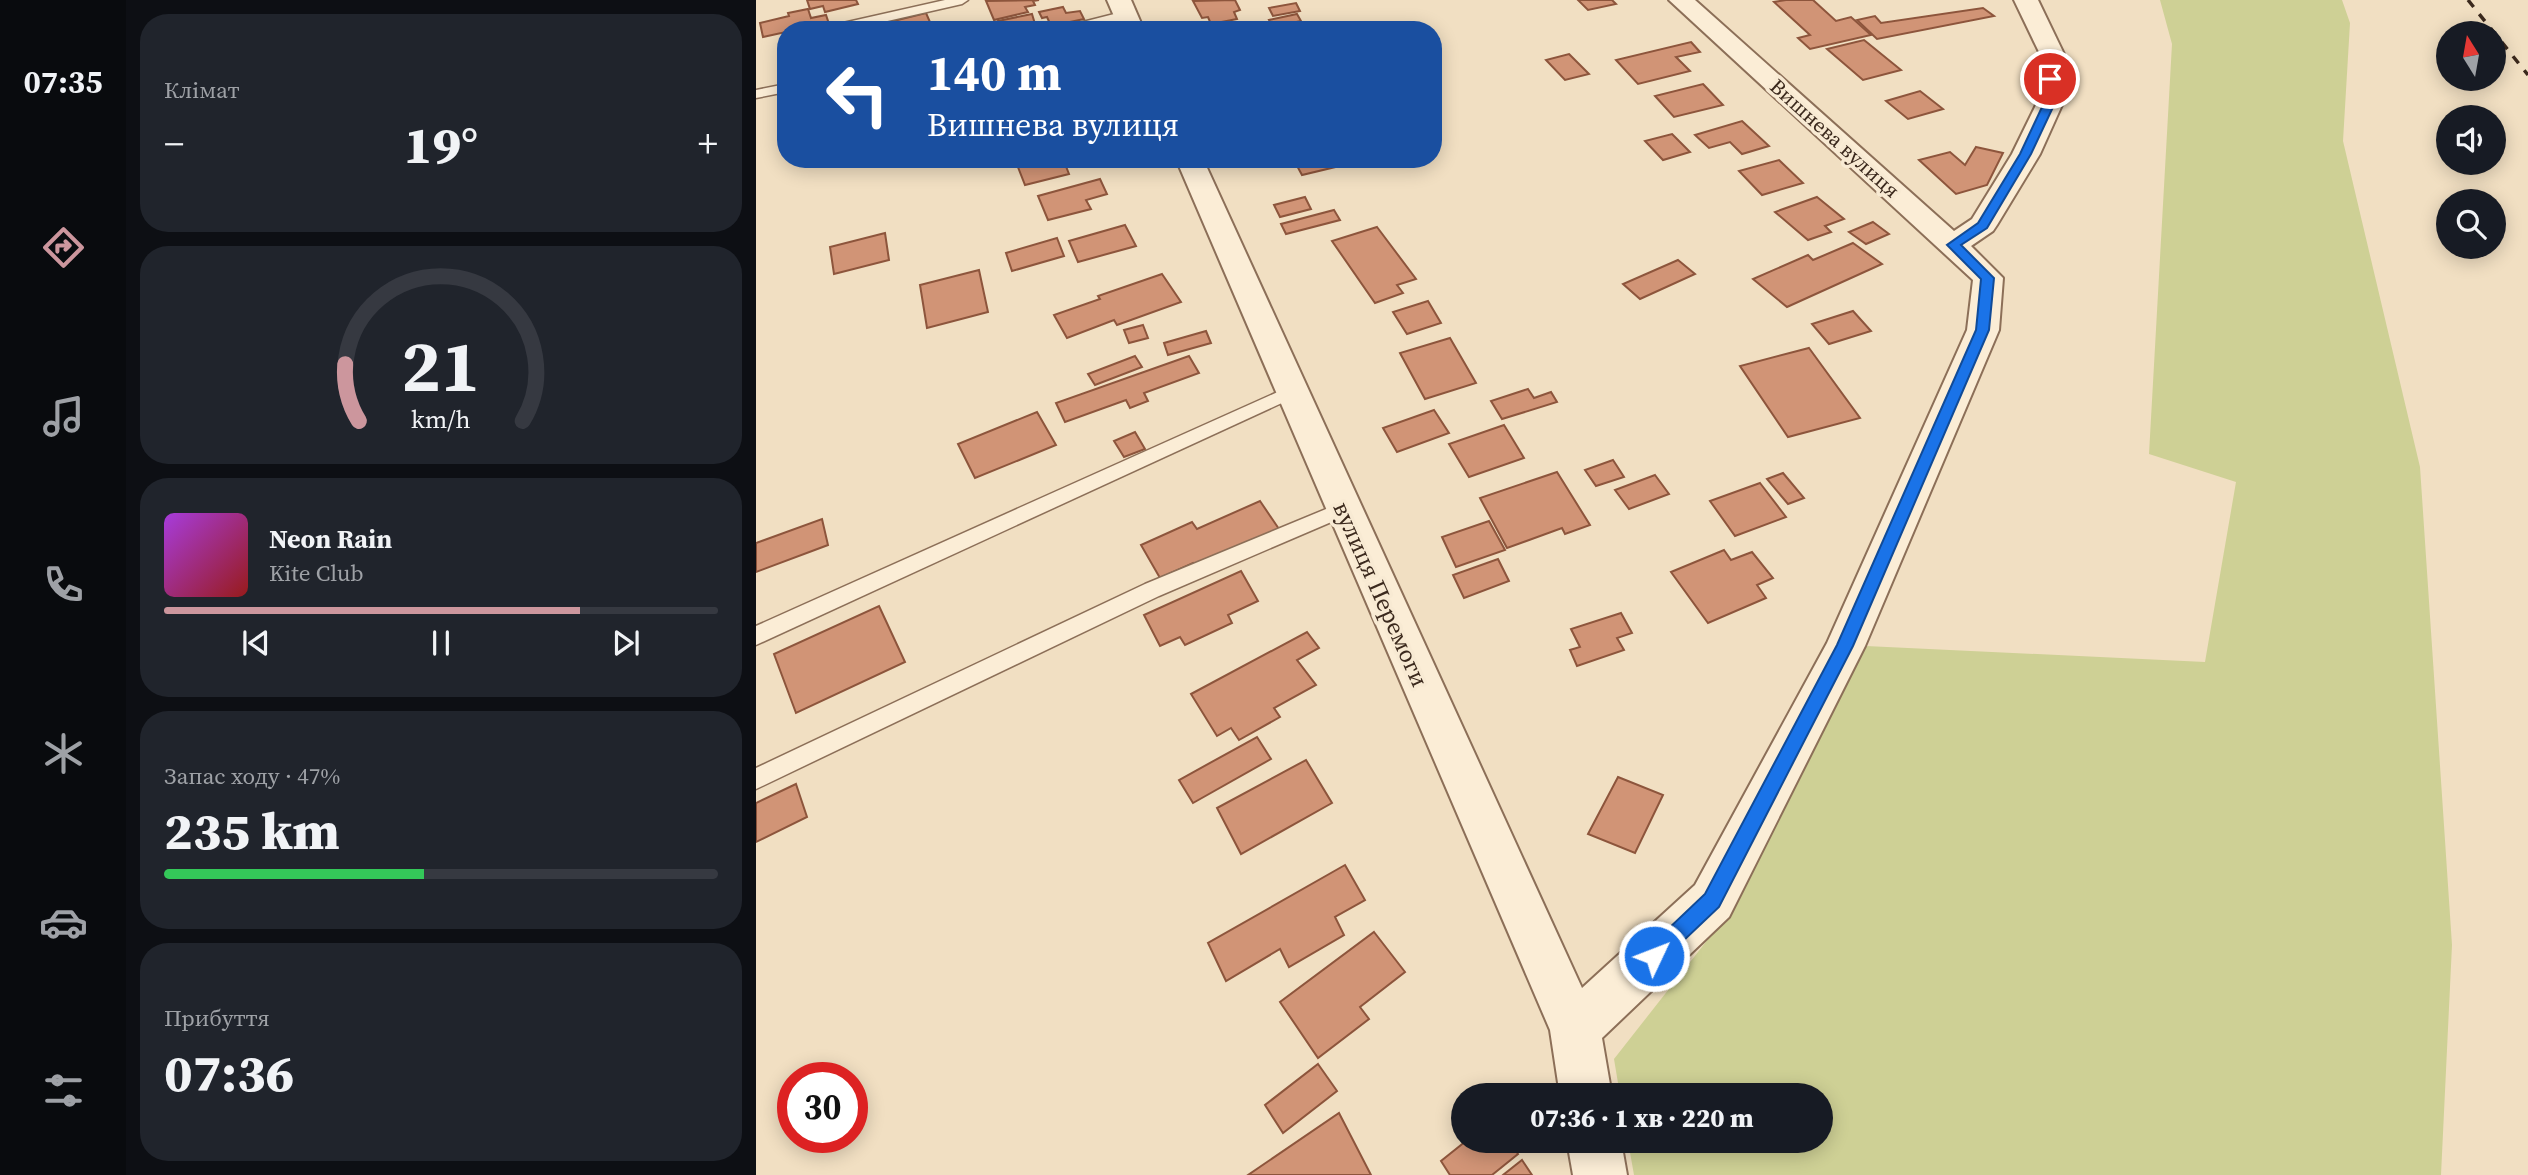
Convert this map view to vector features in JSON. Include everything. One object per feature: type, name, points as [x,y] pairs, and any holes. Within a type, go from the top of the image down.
[{"type":"street","name":"Вишнева вулиця","points":[[1575,1029],[1712,901],[1845,646],[1983,330],[1988,278],[1681,0]]},
{"type":"street","points":[[1953,245],[1983,225],[2026,154],[2049,105],[2052,54],[2026,0]]},
{"type":"street","name":"вулиця Перемоги","points":[[1193,168],[1575,1029],[1584,1083]]},
{"type":"street","points":[[1596,1153],[1600,1175]]},
{"type":"lane","points":[[869,21],[962,0]]},
{"type":"lane","points":[[1098,21],[1126,15]]},
{"type":"lane","points":[[756,94],[777,90]]},
{"type":"lane","points":[[756,636],[1291,392]]},
{"type":"lane","points":[[756,779],[1152,590],[1343,509]]},
{"type":"green space","points":[[2160,0],[2342,0],[2350,23],[2343,141],[2420,467],[2452,945],[2441,1175],[1634,1175],[1630,1153],[1833,1153],[1833,1083],[1618,1083],[1614,1059],[1727,915],[1866,646],[2205,662],[2236,482],[2149,454],[2172,44]]},
{"type":"building","points":[[807,0],[856,0],[858,4],[825,12],[823,6],[810,9]]},
{"type":"building","points":[[1039,0],[1033,1],[1035,5],[1025,7],[1028,12],[994,20],[986,1]]},
{"type":"building","points":[[1235,0],[1240,10],[1234,12],[1237,19],[1210,21],[1208,17],[1202,18],[1193,1]]},
{"type":"building","points":[[1578,0],[1612,0],[1616,4],[1588,10]]},
{"type":"building","points":[[1813,0],[1836,21],[1851,17],[1871,35],[1810,49],[1798,38],[1810,35],[1774,2]]},
{"type":"building","points":[[1296,3],[1300,11],[1273,16],[1269,8]]},
{"type":"building","points":[[1063,7],[1066,13],[1080,11],[1084,19],[1049,21],[1047,17],[1042,18],[1039,12]]},
{"type":"building","points":[[1983,8],[1994,16],[1877,39],[1857,20],[1875,16],[1881,23]]},
{"type":"building","points":[[808,9],[811,18],[826,15],[828,21],[777,21],[777,34],[763,37],[760,23],[789,16],[788,13]]},
{"type":"building","points":[[926,13],[930,21],[893,21]]},
{"type":"building","points":[[1032,14],[1034,21],[998,21]]},
{"type":"building","points":[[1297,14],[1301,21],[1270,21]]},
{"type":"building","points":[[1864,40],[1901,70],[1863,80],[1827,49]]},
{"type":"building","points":[[1691,42],[1700,52],[1676,57],[1690,71],[1638,84],[1616,60]]},
{"type":"building","points":[[1569,54],[1589,74],[1565,80],[1546,60]]},
{"type":"building","points":[[1703,84],[1723,105],[1674,117],[1655,96]]},
{"type":"building","points":[[1920,91],[1943,109],[1908,119],[1886,101]]},
{"type":"building","points":[[1742,121],[1769,146],[1742,154],[1730,142],[1709,148],[1695,135]]},
{"type":"building","points":[[1672,134],[1690,152],[1663,160],[1645,141]]},
{"type":"building","points":[[1976,147],[2003,153],[1987,185],[1956,194],[1919,160],[1950,152],[1965,165]]},
{"type":"building","points":[[1779,160],[1803,183],[1762,195],[1739,171]]},
{"type":"building","points":[[1018,168],[1067,168],[1069,174],[1025,185]]},
{"type":"building","points":[[1298,168],[1331,168],[1302,175]]},
{"type":"building","points":[[1100,179],[1107,194],[1086,200],[1091,209],[1048,220],[1038,196]]},
{"type":"building","points":[[1305,197],[1311,209],[1280,217],[1274,205]]},
{"type":"building","points":[[1817,197],[1844,219],[1825,226],[1831,232],[1808,240],[1775,212]]},
{"type":"building","points":[[1334,210],[1340,220],[1286,234],[1281,224]]},
{"type":"building","points":[[1873,222],[1889,234],[1866,244],[1849,232]]},
{"type":"building","points":[[1125,225],[1136,246],[1078,262],[1069,241]]},
{"type":"building","points":[[1377,227],[1416,279],[1397,285],[1403,293],[1375,303],[1332,241]]},
{"type":"building","points":[[885,233],[889,260],[834,274],[830,247]]},
{"type":"building","points":[[1057,238],[1064,256],[1012,271],[1006,253]]},
{"type":"building","points":[[1853,243],[1882,264],[1787,307],[1753,279],[1808,255],[1813,260]]},
{"type":"building","points":[[1678,260],[1695,274],[1640,299],[1623,284]]},
{"type":"building","points":[[979,270],[988,312],[927,328],[920,285]]},
{"type":"building","points":[[1162,274],[1181,302],[1117,325],[1114,320],[1067,338],[1054,315],[1100,299],[1098,296]]},
{"type":"building","points":[[1428,301],[1441,323],[1407,334],[1393,312]]},
{"type":"building","points":[[1853,311],[1871,331],[1829,344],[1812,324]]},
{"type":"building","points":[[1143,325],[1148,338],[1129,343],[1124,330]]},
{"type":"building","points":[[1206,331],[1211,343],[1168,355],[1164,343]]},
{"type":"building","points":[[1450,338],[1476,383],[1425,399],[1400,353]]},
{"type":"building","points":[[1809,348],[1860,418],[1788,437],[1740,366]]},
{"type":"building","points":[[1135,356],[1142,367],[1095,385],[1088,374]]},
{"type":"building","points":[[1189,356],[1199,373],[1144,393],[1148,401],[1130,408],[1126,400],[1065,422],[1056,403]]},
{"type":"building","points":[[1528,389],[1534,398],[1551,392],[1557,402],[1502,419],[1491,401]]},
{"type":"building","points":[[1434,410],[1449,433],[1397,452],[1383,428]]},
{"type":"building","points":[[1037,412],[1056,445],[975,478],[958,444]]},
{"type":"building","points":[[1504,425],[1524,458],[1469,477],[1449,444]]},
{"type":"building","points":[[1135,432],[1145,449],[1124,457],[1114,441]]},
{"type":"building","points":[[1613,460],[1624,477],[1596,486],[1585,470]]},
{"type":"building","points":[[1557,472],[1590,525],[1565,534],[1562,528],[1507,548],[1480,498]]},
{"type":"building","points":[[1783,473],[1804,498],[1788,504],[1767,479]]},
{"type":"building","points":[[1655,475],[1669,494],[1629,509],[1615,490]]},
{"type":"building","points":[[1760,483],[1786,517],[1735,536],[1710,501]]},
{"type":"building","points":[[1260,501],[1279,529],[1196,568],[1193,563],[1160,578],[1141,545],[1192,522],[1197,529]]},
{"type":"building","points":[[822,519],[828,545],[756,572],[756,543]]},
{"type":"building","points":[[1489,521],[1505,550],[1456,567],[1442,537]]},
{"type":"building","points":[[1724,550],[1731,560],[1752,552],[1773,578],[1757,585],[1766,598],[1708,623],[1671,572]]},
{"type":"building","points":[[1498,559],[1509,581],[1464,598],[1453,575]]},
{"type":"building","points":[[1241,571],[1258,601],[1228,615],[1232,623],[1185,645],[1180,637],[1160,646],[1144,615]]},
{"type":"building","points":[[879,606],[905,662],[796,713],[774,654]]},
{"type":"building","points":[[1621,613],[1632,633],[1617,638],[1624,650],[1577,666],[1570,650],[1580,647],[1571,629]]},
{"type":"building","points":[[1307,632],[1319,648],[1297,660],[1316,685],[1274,708],[1280,717],[1239,740],[1231,728],[1217,736],[1191,694]]},
{"type":"building","points":[[1257,737],[1271,759],[1193,803],[1179,780]]},
{"type":"building","points":[[1306,760],[1332,803],[1241,854],[1217,808]]},
{"type":"building","points":[[1618,777],[1663,795],[1635,853],[1588,834]]},
{"type":"building","points":[[796,784],[807,817],[756,842],[756,803]]},
{"type":"building","points":[[1345,865],[1365,900],[1335,917],[1344,935],[1289,967],[1280,949],[1226,981],[1208,943]]},
{"type":"building","points":[[1374,932],[1405,972],[1360,1007],[1369,1019],[1318,1058],[1280,1002]]},
{"type":"building","points":[[1318,1064],[1337,1091],[1283,1133],[1265,1105]]},
{"type":"building","points":[[1339,1113],[1371,1175],[1248,1175]]},
{"type":"building","points":[[1451,1153],[1518,1154],[1492,1175],[1450,1175],[1441,1161]]},
{"type":"building","points":[[1522,1160],[1532,1175],[1503,1175]]},
{"type":"railway","points":[[2468,0],[2528,75]]},
{"type":"route","points":[[1654,956],[1712,901],[1845,646],[1983,330],[1988,278],[1953,245],[1983,225],[2026,154],[2049,105],[2050,79]]}]
